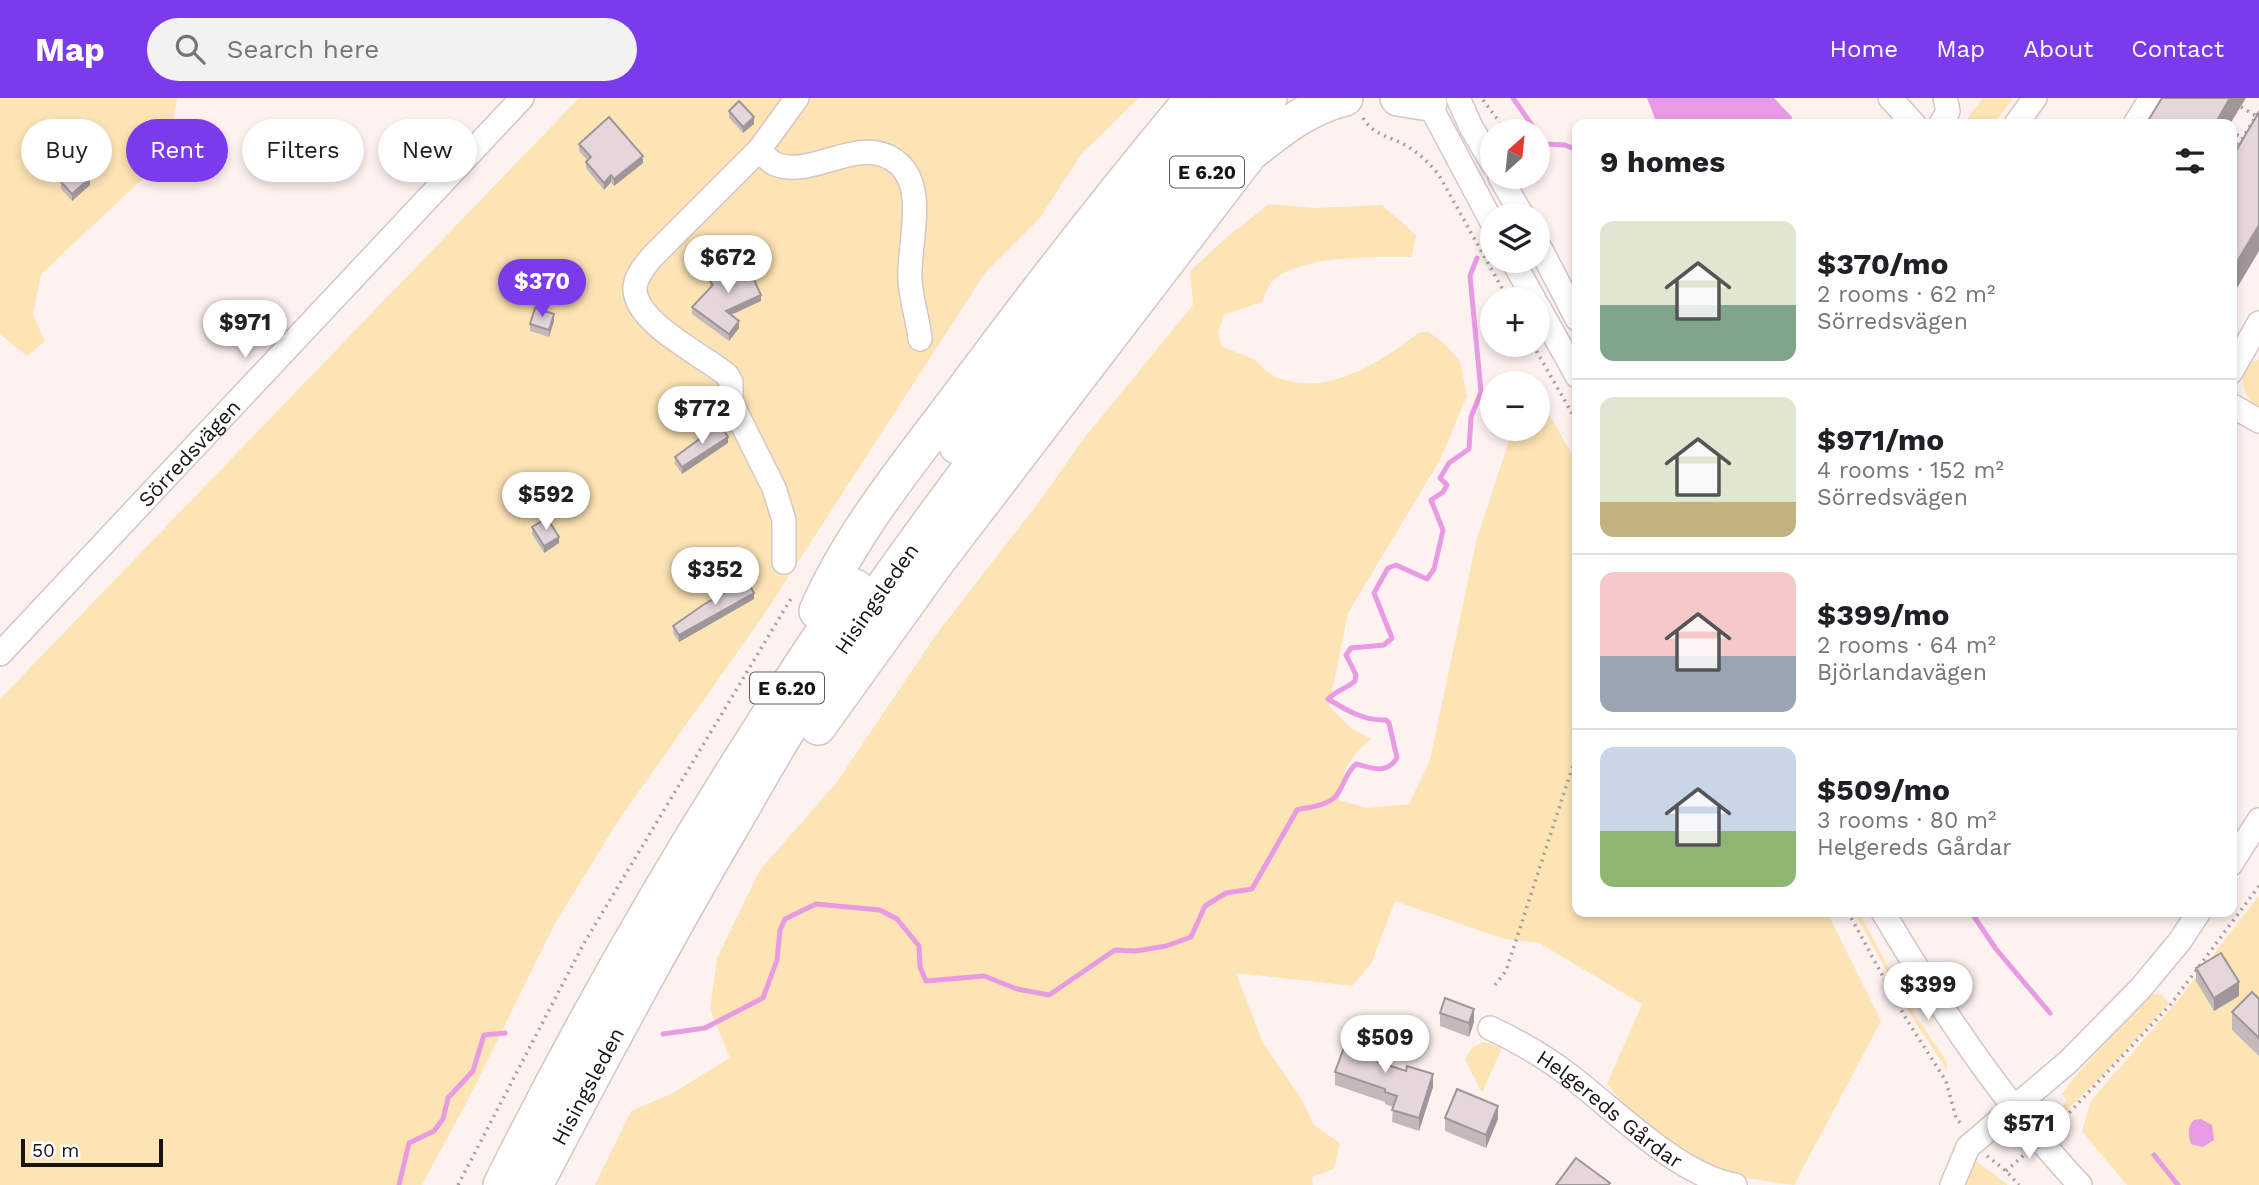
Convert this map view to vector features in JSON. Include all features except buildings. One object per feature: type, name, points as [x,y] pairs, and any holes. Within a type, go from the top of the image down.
[{"type":"highway","points":[[776,705],[827,588],[874,511],[1035,294],[1193,98]]},
{"type":"highway","name":"Hisingsleden","points":[[535,1185],[692,893],[797,715],[843,646],[1234,98]]},
{"type":"highway","name":"Hisingsleden","points":[[501,1185],[606,983],[664,882],[824,629],[988,404],[1136,235],[1269,98]]},
{"type":"highway","points":[[627,1012],[837,697],[1060,399],[1253,151],[1262,132],[1288,98]]},
{"type":"highway","points":[[1253,151],[1301,115],[1324,103],[1353,105]]},
{"type":"street","name":"Sörredsvägen","points":[[0,654],[522,98]]},
{"type":"street","points":[[784,562],[784,520],[774,488],[731,402],[731,382],[727,375],[645,315],[637,299],[635,286],[641,271],[651,258],[759,150],[797,98]]},
{"type":"street","points":[[1890,98],[1909,119]]},
{"type":"street","points":[[1944,119],[1948,111],[1945,98]]},
{"type":"street","points":[[2020,119],[2035,98]]},
{"type":"street","points":[[2138,119],[2151,98]]},
{"type":"street","points":[[1428,99],[1471,127],[1480,142]]},
{"type":"street","points":[[1428,99],[1482,203]]},
{"type":"street","points":[[759,150],[776,164],[787,166],[801,166],[858,152],[878,153],[903,168],[913,188],[915,204],[910,282],[920,339]]},
{"type":"street","points":[[1550,267],[1572,309]]},
{"type":"street","points":[[2245,350],[2259,323]]},
{"type":"street","points":[[1550,328],[1572,367]]},
{"type":"street","points":[[2237,408],[2259,421]]},
{"type":"street","points":[[2239,837],[2259,820]]},
{"type":"street","points":[[1886,917],[1902,945],[2013,1107],[2080,1185]]},
{"type":"street","points":[[1952,1185],[1956,1170],[1968,1147],[2069,1061],[2140,989],[2180,941],[2196,917]]},
{"type":"street","name":"Helgereds Gårdar","points":[[1489,1028],[1524,1044],[1567,1073],[1666,1153],[1713,1178],[1735,1185]]},
{"type":"path","points":[[1482,98],[1497,119]]},
{"type":"path","points":[[1353,105],[1369,128],[1408,146],[1439,174],[1501,287]]},
{"type":"path","points":[[2237,147],[2258,113],[2241,107]]},
{"type":"path","points":[[2237,135],[2242,138]]},
{"type":"path","points":[[1540,357],[1572,413]]},
{"type":"path","points":[[458,1185],[583,945],[796,590]]},
{"type":"path","points":[[1495,985],[1506,971],[1572,768]]},
{"type":"path","points":[[2237,916],[2259,886]]},
{"type":"path","points":[[1851,917],[1905,1017],[1946,1081],[1956,1118],[1987,1157],[2019,1185]]},
{"type":"path","points":[[2063,1121],[2171,1004],[2236,917]]},
{"type":"shaded area","points":[[0,98],[177,98],[174,119],[126,119],[126,182],[139,182],[41,274],[33,315],[45,341],[27,356],[0,334]]},
{"type":"shaded area","points":[[579,98],[1139,98],[1082,153],[1040,218],[985,273],[763,616],[620,818],[554,925],[469,1098],[422,1185],[0,1185],[0,699]]},
{"type":"shaded area","points":[[1647,98],[1774,98],[1792,117],[1791,119],[1655,119]]},
{"type":"shaded area","points":[[1983,98],[2013,98],[1998,119],[1967,119]]},
{"type":"shaded area","points":[[1269,204],[1315,208],[1382,205],[1416,235],[1412,257],[1322,261],[1289,270],[1271,283],[1262,302],[1224,315],[1218,332],[1222,347],[1253,359],[1279,378],[1298,383],[1335,380],[1353,374],[1388,355],[1418,333],[1429,332],[1460,361],[1467,396],[1440,460],[1348,613],[1329,706],[1352,729],[1371,739],[1348,765],[1339,800],[1368,808],[1409,804],[1430,760],[1477,538],[1509,441],[1550,441],[1550,416],[1572,454],[1572,917],[1829,917],[1881,1021],[1794,1185],[1732,1176],[1680,1150],[1633,1115],[1607,1084],[1642,1004],[1539,943],[1504,939],[1395,901],[1371,964],[1352,986],[1236,973],[1263,1043],[1301,1098],[1314,1125],[1340,1143],[1334,1169],[1312,1177],[1313,1185],[595,1185],[631,1111],[671,1094],[730,1058],[710,1009],[717,958],[760,870],[837,782],[935,636],[1042,498],[1081,442],[1193,305],[1190,271]]},
{"type":"shaded area","points":[[2259,360],[2259,408],[2249,399],[2243,381],[2248,362]]},
{"type":"shaded area","points":[[2259,896],[2259,1185],[2127,1185],[2082,1131],[2090,1102],[2178,1000]]},
{"type":"shaded area","points":[[1857,917],[1862,917],[1907,1003],[1915,1011],[1913,1012],[1947,1062],[1947,1070],[1915,1022]]},
{"type":"shaded area","points":[[2152,994],[2161,995],[2169,1003],[2107,1071],[2062,1115],[2061,1110],[2067,1100],[2062,1094],[2073,1079]]},
{"type":"shaded area","points":[[1484,1042],[1502,1048],[1482,1093],[1465,1059],[1473,1047]]},
{"type":"shaded area","points":[[2201,1119],[2212,1125],[2214,1140],[2203,1147],[2191,1144],[2189,1134],[2194,1120]]},
{"type":"shaded area","points":[[1976,1161],[2008,1185],[1962,1185]]},
{"type":"waterway","points":[[1513,98],[1528,119]]},
{"type":"waterway","points":[[1550,144],[1572,148]]},
{"type":"waterway","points":[[663,1034],[705,1028],[763,998],[777,960],[780,930],[785,919],[816,904],[880,910],[897,919],[919,946],[920,967],[926,981],[984,976],[1017,989],[1049,995],[1115,950],[1136,951],[1166,946],[1191,937],[1205,906],[1226,893],[1252,889],[1297,810],[1322,804],[1335,797],[1356,764],[1379,769],[1393,763],[1397,758],[1386,720],[1363,717],[1328,699],[1355,681],[1356,675],[1346,655],[1351,648],[1384,645],[1392,638],[1374,593],[1388,568],[1396,565],[1427,579],[1434,569],[1443,530],[1431,500],[1443,492],[1447,485],[1440,478],[1449,463],[1469,449],[1471,417],[1481,392],[1470,276],[1477,258]]},
{"type":"waterway","points":[[1974,917],[1996,949],[2050,1013]]},
{"type":"waterway","points":[[399,1185],[409,1143],[434,1131],[443,1119],[448,1098],[473,1071],[484,1035],[505,1033]]},
{"type":"waterway","points":[[2154,1155],[2178,1185]]}]
